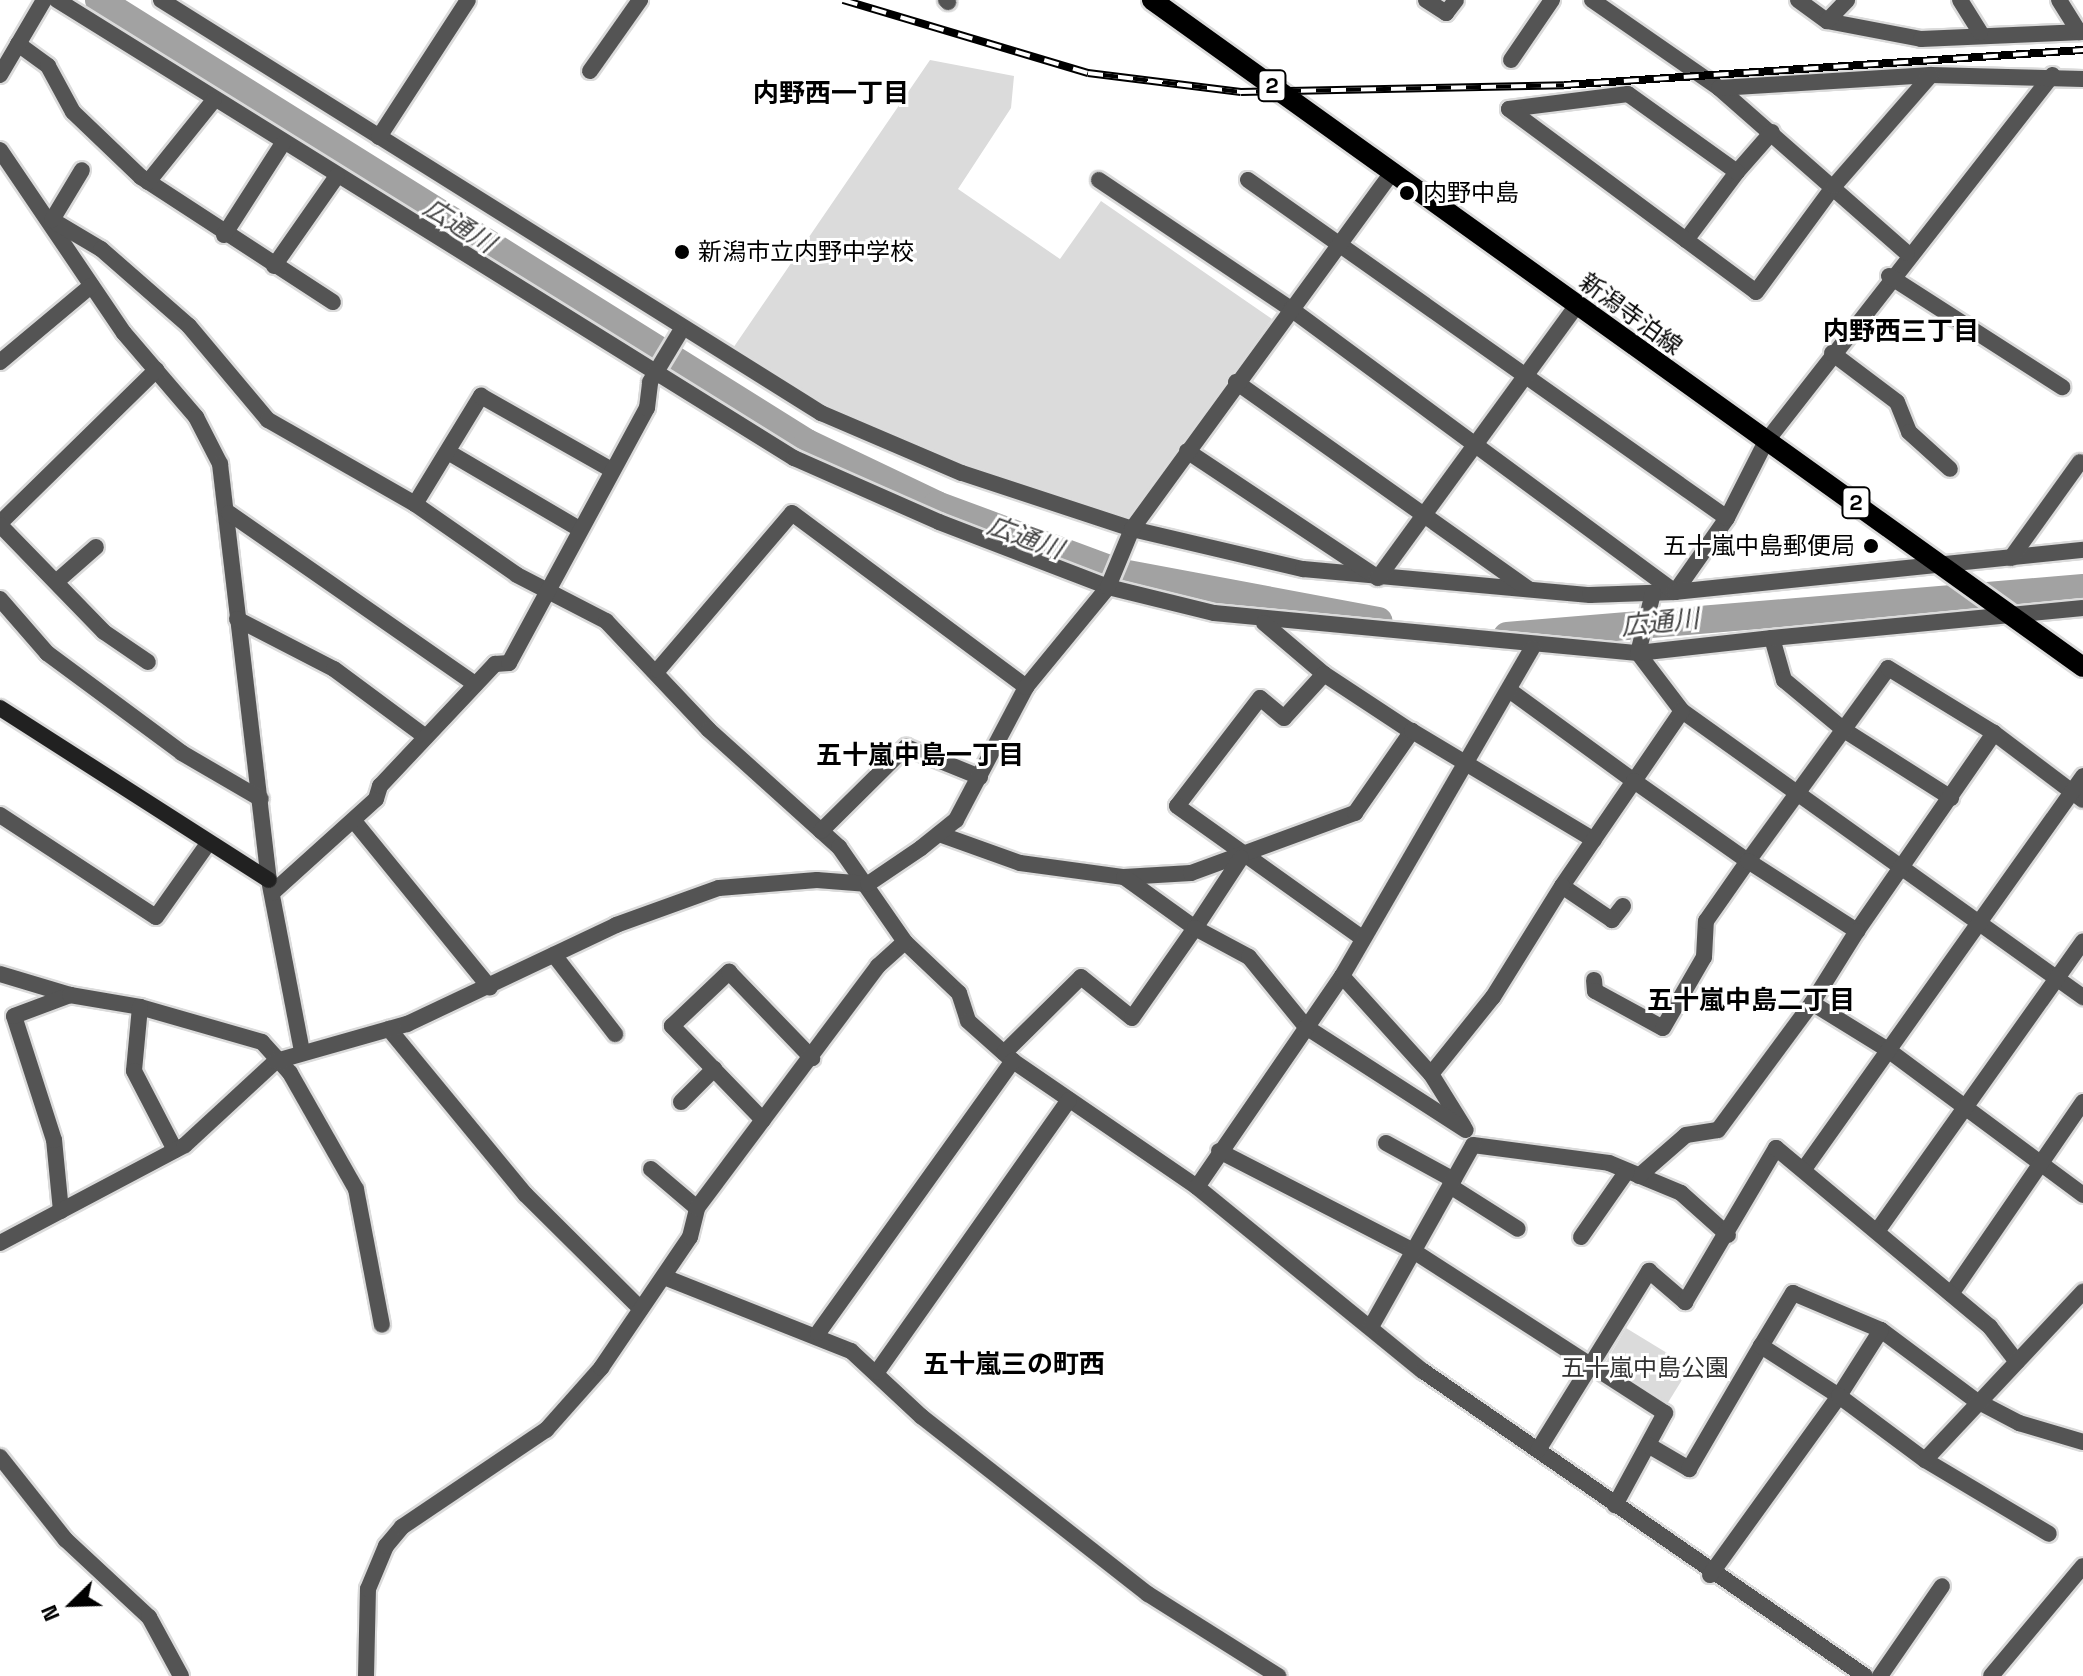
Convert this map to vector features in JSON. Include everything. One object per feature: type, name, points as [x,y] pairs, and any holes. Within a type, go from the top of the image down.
[{"type":"main road","name":"新潟寺泊線","points":[[1152,0],[1390,175],[2083,667]]},
{"type":"street","points":[[0,75],[44,0]]},
{"type":"street","points":[[57,0],[794,458],[1110,582],[1263,622],[1532,648],[1638,652],[2083,608]]},
{"type":"street","points":[[161,0],[821,413],[962,473],[1131,531],[1303,569],[1531,591],[1653,594],[1949,569],[2083,550]]},
{"type":"street","points":[[379,137],[468,0]]},
{"type":"street","points":[[590,71],[640,0]]},
{"type":"street","points":[[1426,0],[1446,13],[1456,0]]},
{"type":"street","points":[[1511,60],[1552,0]]},
{"type":"street","points":[[1592,0],[1719,88],[1907,253]]},
{"type":"street","points":[[1798,0],[1827,21],[1921,39],[1980,32],[2081,32]]},
{"type":"street","points":[[1827,21],[1847,0]]},
{"type":"street","points":[[1960,0],[1980,32]]},
{"type":"street","points":[[2059,0],[2081,32]]},
{"type":"street","points":[[18,44],[48,66],[73,112],[148,182],[224,235],[333,302]]},
{"type":"street","points":[[1719,88],[1931,75],[2052,75],[2083,79]]},
{"type":"street","points":[[1737,172],[1628,94],[1509,109],[1756,292],[1834,186],[1931,75]]},
{"type":"street","points":[[1675,592],[1727,518],[1765,443],[1889,276],[2052,75]]},
{"type":"street","points":[[148,182],[214,100]]},
{"type":"street","points":[[1686,240],[1737,172],[1772,132]]},
{"type":"street","points":[[224,235],[283,143]]},
{"type":"street","points":[[0,150],[52,220],[91,286],[196,417],[220,464],[229,513],[237,619],[270,887],[302,1051]]},
{"type":"street","points":[[52,220],[82,170]]},
{"type":"street","points":[[0,1243],[175,1150],[276,1061],[302,1051],[389,1029],[490,988],[554,955],[719,888],[817,880],[868,884],[939,834],[956,820],[1026,687],[1110,582],[1131,531],[1236,382],[1390,175]]},
{"type":"street","points":[[274,266],[337,176]]},
{"type":"street","points":[[1099,180],[1291,309],[1675,592]]},
{"type":"street","points":[[1248,180],[1727,518]]},
{"type":"street","points":[[52,220],[101,249],[189,326],[268,420],[415,504],[548,590],[606,621],[658,670],[709,730],[821,831],[868,884],[905,942],[959,993],[968,1021],[1009,1057],[1197,1187],[1372,1325],[1423,1371],[1710,1575],[1865,1676]]},
{"type":"street","points":[[1889,276],[2062,387]]},
{"type":"street","points":[[0,362],[91,286]]},
{"type":"street","points":[[1378,578],[1576,306]]},
{"type":"street","points":[[270,887],[354,821],[475,684],[495,664],[509,663],[647,408],[655,373],[679,334]]},
{"type":"street","points":[[1832,353],[1897,402],[1909,432],[1950,469]]},
{"type":"street","points":[[148,662],[104,632],[0,524],[156,370]]},
{"type":"street","points":[[1236,382],[1531,591]]},
{"type":"street","points":[[415,504],[481,396],[612,470]]},
{"type":"street","points":[[1187,451],[1378,578]]},
{"type":"street","points":[[448,452],[579,529]]},
{"type":"street","points":[[2011,558],[2080,462]]},
{"type":"street","points":[[229,513],[475,684]]},
{"type":"street","points":[[658,670],[792,513],[1026,687]]},
{"type":"street","points":[[56,582],[96,547]]},
{"type":"street","points":[[1638,652],[1653,594]]},
{"type":"street","points":[[0,599],[47,653],[182,753],[261,799]]},
{"type":"street","points":[[237,619],[334,669],[426,737]]},
{"type":"street","points":[[1263,622],[1324,674],[1412,732],[1594,840]]},
{"type":"street","points":[[1772,638],[1784,680],[1844,730],[1951,798]]},
{"type":"street","points":[[1197,1187],[1342,976],[1362,938],[1470,766],[1532,648]]},
{"type":"street","points":[[1638,652],[1682,711],[1800,791],[1903,872],[2083,997]]},
{"type":"street","points":[[1594,980],[1595,991],[1663,1028],[1704,957],[1706,921],[1888,668],[1994,733],[2077,796]]},
{"type":"street","points":[[1324,674],[1284,718],[1260,698],[1177,806],[1241,858],[1362,938]]},
{"type":"street","points":[[1509,690],[1748,861],[1857,931]]},
{"type":"street","points":[[0,708],[270,887]]},
{"type":"street","points":[[1431,1074],[1493,997],[1562,886],[1682,711]]},
{"type":"street","points":[[939,834],[1020,863],[1161,879],[1241,858],[1355,813],[1412,732]]},
{"type":"street","points":[[1581,1237],[1633,1173],[1686,1135],[1718,1130],[1812,1003],[1857,931],[1903,872],[1994,733]]},
{"type":"street","points":[[821,831],[906,747],[980,777]]},
{"type":"street","points":[[1804,1169],[1980,924],[2077,796],[2083,776]]},
{"type":"street","points":[[0,815],[156,917],[207,845]]},
{"type":"street","points":[[354,821],[490,988]]},
{"type":"street","points":[[818,1333],[1009,1057],[1081,977],[1132,1018],[1241,858]]},
{"type":"street","points":[[1124,877],[1195,928],[1249,957],[1306,1027],[1469,1138],[1560,1151],[1633,1173],[1681,1193],[1728,1235]]},
{"type":"street","points":[[1562,886],[1609,927],[1623,906]]},
{"type":"street","points":[[366,1676],[368,1589],[386,1546],[402,1527],[546,1430],[664,1277],[690,1237],[697,1208],[878,966],[905,942]]},
{"type":"street","points":[[1878,1230],[2083,942]]},
{"type":"street","points":[[554,955],[615,1034]]},
{"type":"street","points":[[763,1120],[672,1026],[729,972],[812,1058]]},
{"type":"street","points":[[0,974],[70,995],[140,1007],[262,1042],[325,1128],[356,1189],[382,1325]]},
{"type":"street","points":[[1342,976],[1431,1074],[1469,1138]]},
{"type":"street","points":[[61,1211],[54,1140],[14,1016],[70,995]]},
{"type":"street","points":[[1812,1003],[1888,1050],[2083,1195]]},
{"type":"street","points":[[140,1007],[134,1071],[175,1150]]},
{"type":"street","points":[[389,1029],[525,1194],[641,1309]]},
{"type":"street","points":[[681,1102],[714,1069]]},
{"type":"street","points":[[877,1372],[1069,1100]]},
{"type":"street","points":[[1951,1294],[2083,1102]]},
{"type":"street","points":[[1372,1325],[1452,1183],[1469,1138]]},
{"type":"street","points":[[1386,1143],[1452,1183],[1518,1229]]},
{"type":"street","points":[[1538,1450],[1593,1369],[1649,1271],[1685,1302],[1728,1235],[1776,1148],[1951,1294],[2017,1362]]},
{"type":"street","points":[[1219,1151],[1412,1250],[1665,1413],[1615,1505]]},
{"type":"street","points":[[651,1169],[697,1208]]},
{"type":"street","points":[[664,1277],[818,1333],[877,1372],[922,1417],[1148,1594],[1278,1676]]},
{"type":"street","points":[[1648,1445],[1689,1469],[1793,1293],[1881,1330],[1975,1400],[2019,1423],[2083,1442]]},
{"type":"street","points":[[1925,1460],[1975,1400],[2082,1295]]},
{"type":"street","points":[[1710,1575],[1839,1396],[1881,1330]]},
{"type":"street","points":[[1761,1346],[1839,1396],[1925,1460],[2049,1534]]},
{"type":"street","points":[[0,1457],[65,1539],[149,1617],[181,1676]]},
{"type":"street","points":[[1991,1676],[2083,1566]]},
{"type":"street","points":[[1880,1676],[1942,1586]]},
{"type":"green space","points":[[930,60],[1014,76],[1011,108],[958,189],[1060,259],[1101,201],[1272,319],[1129,519],[880,437],[729,354]]},
{"type":"green space","name":"五十嵐中島公園","points":[[1626,1328],[1690,1367],[1664,1409],[1601,1370]]},
{"type":"waterway","name":"広通川","points":[[99,0],[807,443],[937,505],[1117,572],[1378,621]]},
{"type":"waterway","name":"広通川","points":[[1507,636],[2083,588]]},
{"type":"railway","points":[[843,0],[1088,73],[1241,92],[1564,85],[2083,50]]},
{"type":"place","name":"内野中島","points":[[1407,193]]},
{"type":"place","name":"新潟市立内野中学校","points":[[682,252]]},
{"type":"place","name":"五十嵐中島郵便局","points":[[1871,546]]},
{"type":"district","name":"内野西一丁目","points":[[831,94]]},
{"type":"district","name":"内野西三丁目","points":[[1901,332]]},
{"type":"district","name":"五十嵐中島一丁目","points":[[920,756]]},
{"type":"district","name":"五十嵐中島二丁目","points":[[1751,1001]]},
{"type":"district","name":"五十嵐三の町西","points":[[1014,1365]]}]
